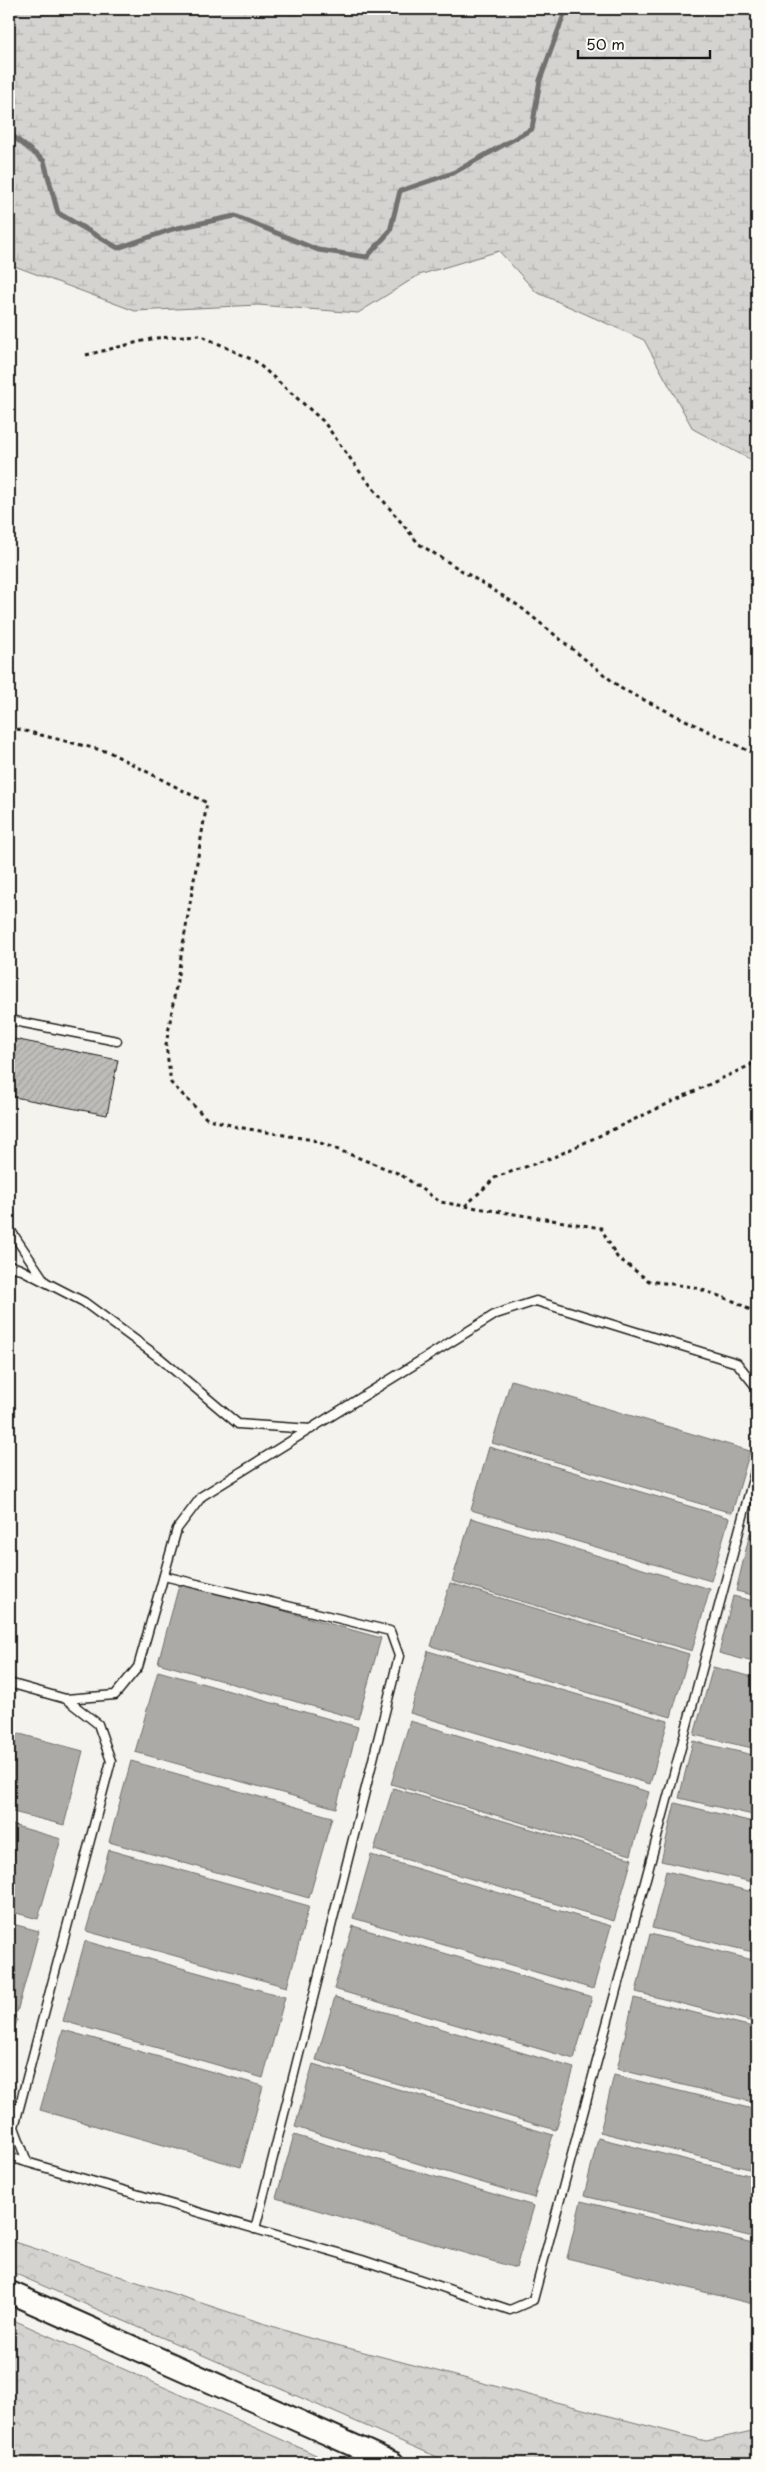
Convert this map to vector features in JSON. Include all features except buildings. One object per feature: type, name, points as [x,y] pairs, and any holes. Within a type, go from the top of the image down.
[{"type":"main road","points":[[9,2292],[393,2463]]},
{"type":"lane","points":[[9,1020],[117,1041]]},
{"type":"lane","points":[[9,1228],[45,1282]]},
{"type":"lane","points":[[9,1265],[84,1302],[161,1359],[238,1424],[311,1428]]},
{"type":"lane","points":[[66,1700],[116,1695],[138,1668],[177,1529],[202,1496],[496,1314],[536,1301],[737,1363],[757,1388]]},
{"type":"lane","points":[[9,2157],[362,2260],[510,2310],[533,2300],[757,1464]]},
{"type":"lane","points":[[164,1576],[390,1631],[399,1656],[255,2229]]},
{"type":"lane","points":[[9,1683],[66,1700],[98,1724],[111,1761],[14,2127],[27,2162]]},
{"type":"path","points":[[86,355],[155,338],[200,335],[255,361],[323,421],[363,476],[419,544],[519,606],[622,689],[757,755]]},
{"type":"path","points":[[9,727],[109,752],[207,802],[166,1045],[171,1083],[206,1118],[237,1127],[313,1140],[400,1174],[440,1202],[600,1228],[617,1257],[649,1281],[694,1287],[736,1302],[757,1314]]},
{"type":"path","points":[[465,1206],[496,1177],[554,1157],[757,1062]]},
{"type":"green space","points":[[9,9],[757,9],[757,463],[693,429],[644,340],[536,292],[499,251],[419,275],[358,313],[258,305],[135,311],[9,264]]},
{"type":"green space","points":[[9,2240],[302,2336],[706,2441],[757,2430],[757,2463],[451,2463],[9,2271]]},
{"type":"green space","points":[[9,2318],[334,2463],[9,2463]]},
{"type":"shaded area","points":[[511,1380],[750,1451],[732,1513],[492,1443]]},
{"type":"shaded area","points":[[489,1447],[729,1518],[711,1581],[471,1510]]},
{"type":"shaded area","points":[[471,1518],[710,1589],[692,1651],[452,1581]]},
{"type":"shaded area","points":[[750,1533],[757,1535],[757,1596],[736,1591]]},
{"type":"shaded area","points":[[180,1582],[381,1638],[358,1719],[158,1663]]},
{"type":"shaded area","points":[[450,1583],[689,1654],[671,1717],[431,1646]]},
{"type":"shaded area","points":[[733,1596],[757,1602],[757,1663],[719,1653]]},
{"type":"shaded area","points":[[428,1651],[668,1721],[650,1784],[410,1713]]},
{"type":"shaded area","points":[[713,1667],[757,1678],[757,1749],[694,1735]]},
{"type":"shaded area","points":[[158,1671],[358,1727],[336,1808],[135,1752]]},
{"type":"shaded area","points":[[410,1721],[649,1792],[631,1855],[391,1784]]},
{"type":"shaded area","points":[[9,1731],[83,1751],[64,1825],[9,1811]]},
{"type":"shaded area","points":[[693,1741],[757,1756],[757,1816],[679,1798]]},
{"type":"shaded area","points":[[131,1761],[332,1817],[309,1898],[109,1842]]},
{"type":"shaded area","points":[[393,1788],[632,1859],[614,1921],[374,1850]]},
{"type":"shaded area","points":[[675,1803],[757,1823],[757,1883],[661,1861]]},
{"type":"shaded area","points":[[9,1824],[61,1839],[38,1919],[9,1911]]},
{"type":"shaded area","points":[[109,1850],[309,1906],[287,1987],[86,1931]]},
{"type":"shaded area","points":[[371,1855],[611,1926],[593,1989],[353,1918]]},
{"type":"shaded area","points":[[666,1871],[757,1893],[757,1953],[652,1928]]},
{"type":"shaded area","points":[[9,1923],[39,1931],[17,2012],[9,2010]]},
{"type":"shaded area","points":[[353,1926],[592,1997],[574,2059],[334,1989]]},
{"type":"shaded area","points":[[650,1934],[757,1961],[757,2023],[636,1992]]},
{"type":"shaded area","points":[[85,1941],[285,1997],[263,2078],[63,2021]]},
{"type":"shaded area","points":[[335,1997],[574,2068],[556,2130],[316,2060]]},
{"type":"shaded area","points":[[634,1998],[757,2028],[757,2103],[617,2069]]},
{"type":"shaded area","points":[[9,2018],[17,2020],[9,2049]]},
{"type":"shaded area","points":[[63,2030],[263,2086],[241,2167],[40,2110]]},
{"type":"shaded area","points":[[313,2064],[553,2135],[534,2198],[295,2127]]},
{"type":"shaded area","points":[[614,2075],[757,2110],[757,2171],[600,2132]]},
{"type":"shaded area","points":[[294,2135],[534,2206],[516,2268],[276,2198]]},
{"type":"shaded area","points":[[598,2138],[757,2177],[757,2238],[584,2196]]},
{"type":"shaded area","points":[[581,2201],[757,2244],[757,2305],[567,2258]]},
{"type":"waterway","points":[[9,133],[44,161],[58,213],[118,248],[173,229],[235,216],[318,250],[367,257],[390,231],[400,191],[453,173],[532,129],[540,80],[566,9]]}]
